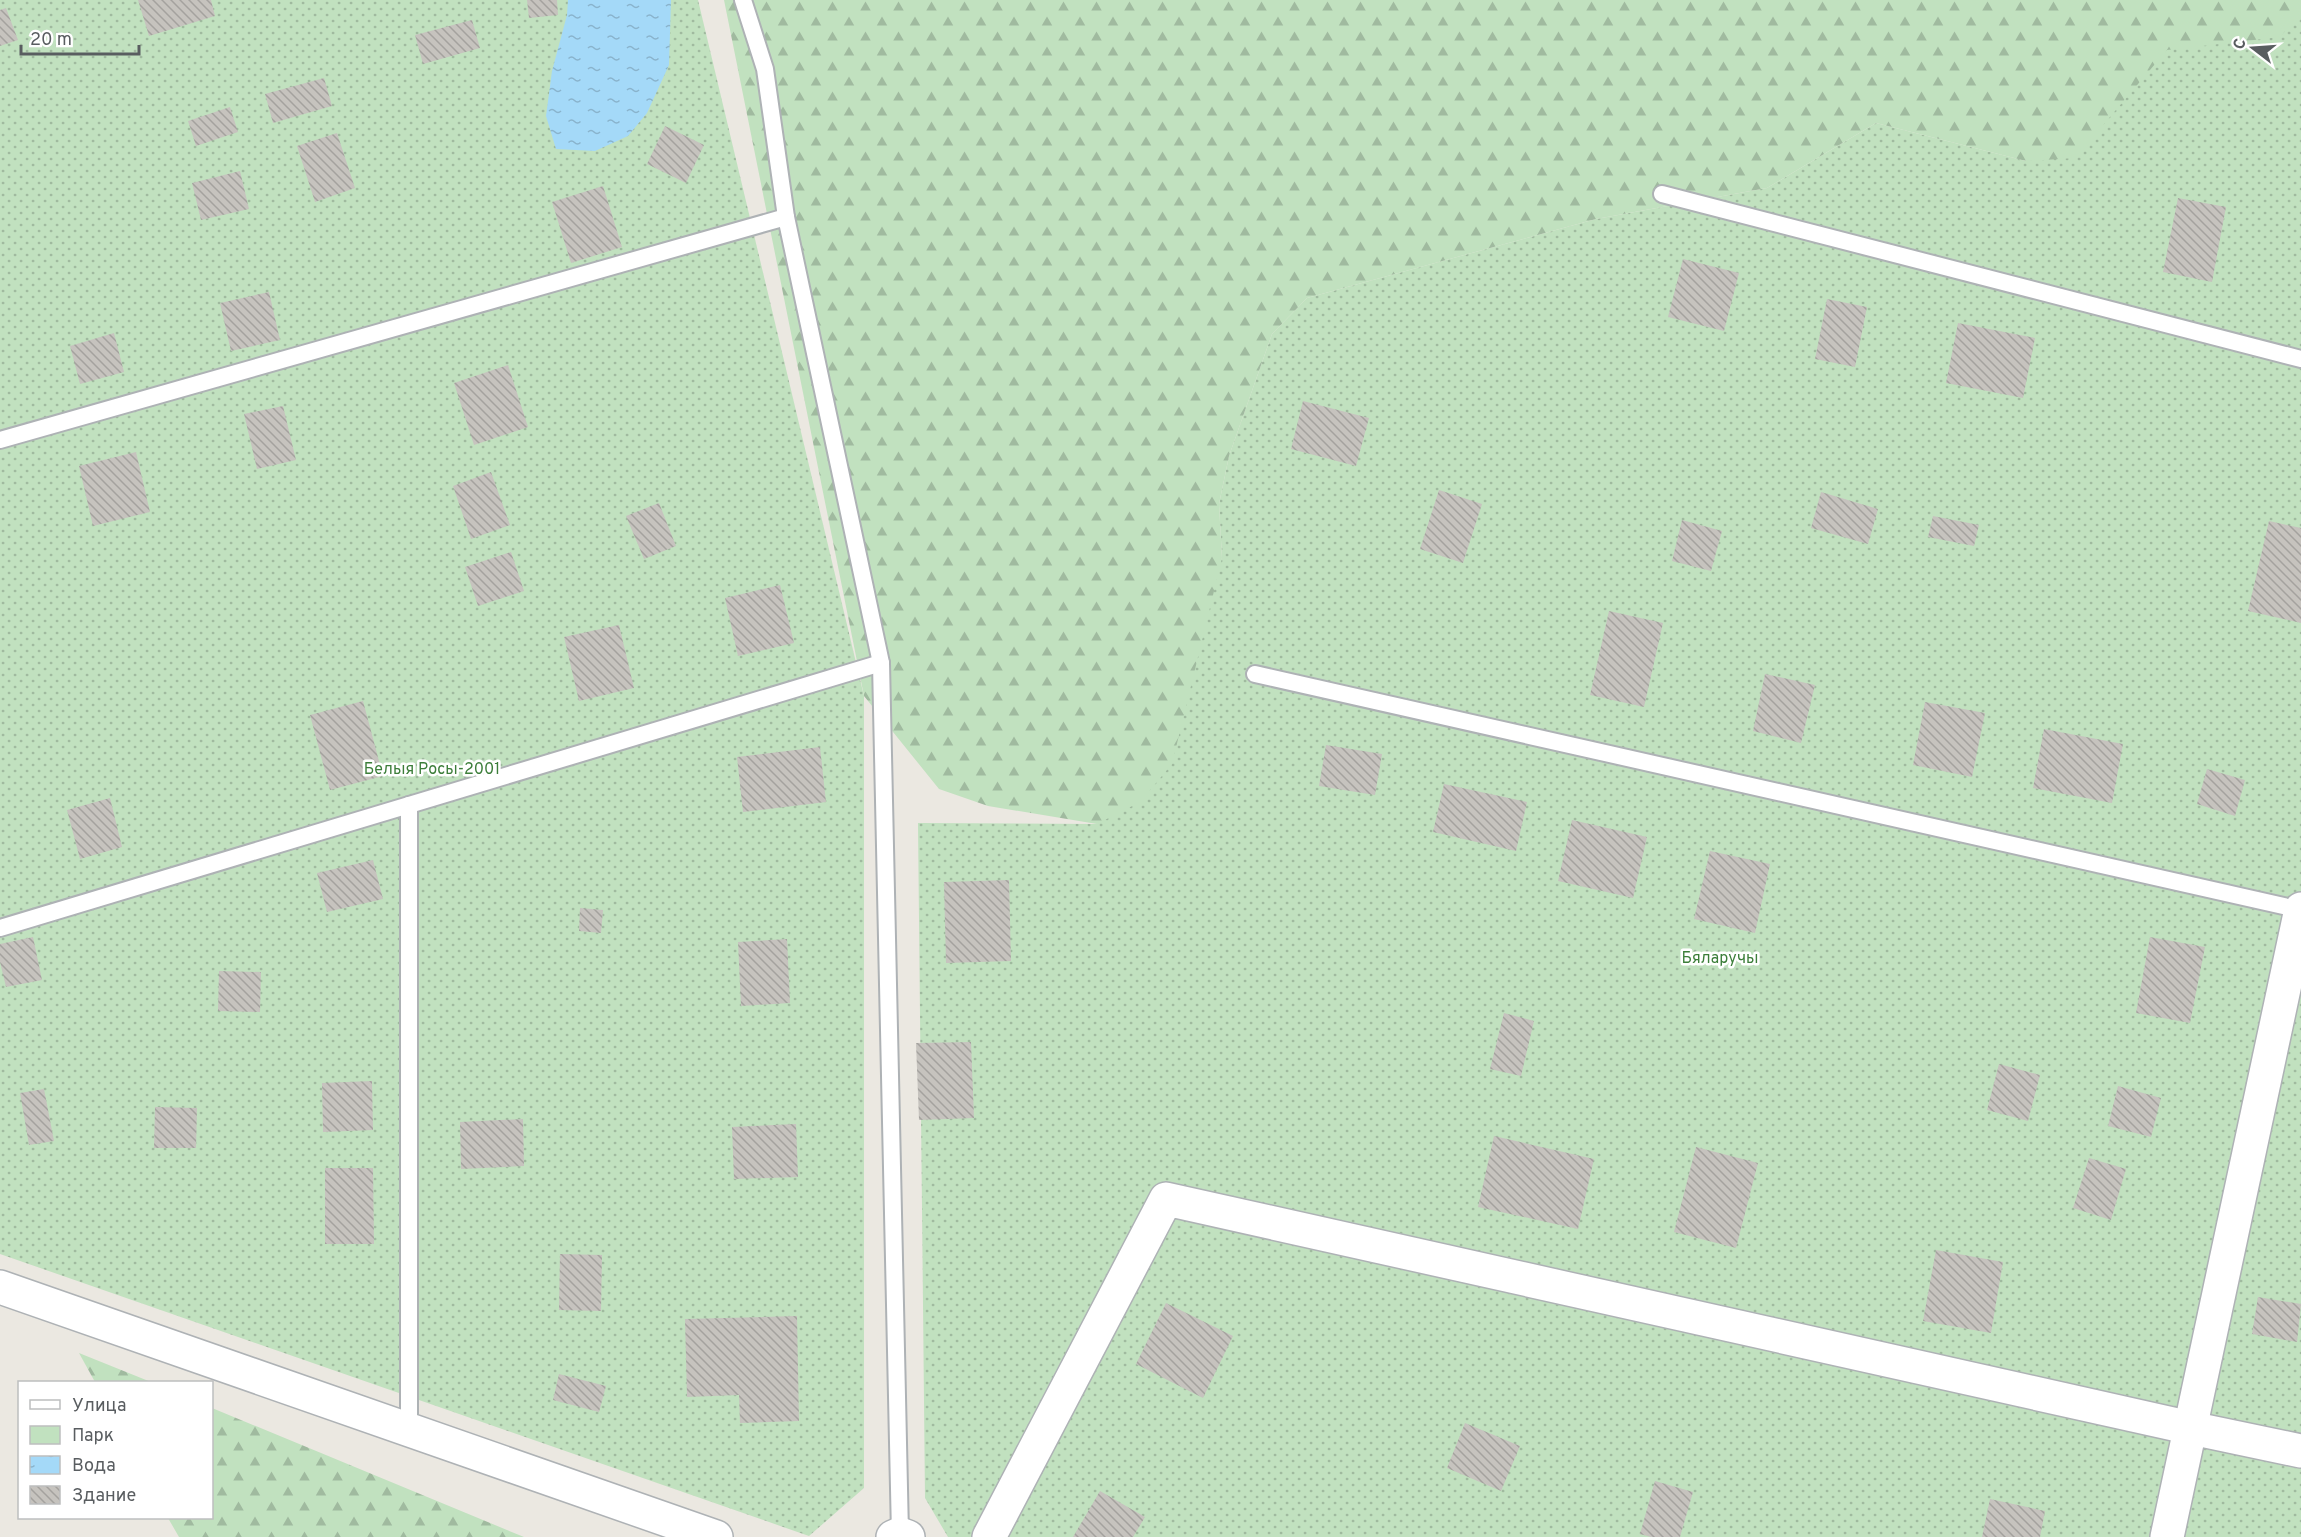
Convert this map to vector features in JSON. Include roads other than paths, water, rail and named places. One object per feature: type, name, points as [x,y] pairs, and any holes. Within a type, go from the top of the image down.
[{"type":"street","points":[[2167,1537],[2301,910]]},
{"type":"street","points":[[989,1537],[1166,1199],[2301,1451]]},
{"type":"street","points":[[0,1287],[716,1537]]},
{"type":"lane","points":[[743,0],[765,69],[786,216],[881,663],[900,1536]]},
{"type":"lane","points":[[1662,194],[2301,359]]},
{"type":"lane","points":[[0,440],[786,216]]},
{"type":"lane","points":[[0,928],[881,663]]},
{"type":"lane","points":[[1255,674],[2301,910]]},
{"type":"lane","points":[[409,805],[409,1430]]},
{"type":"water","points":[[568,0],[671,0],[669,65],[647,113],[628,136],[595,151],[556,149],[546,116],[552,71],[567,15]]},
{"type":"park label","name":"Белыя Росы-2001","points":[[432,768]]},
{"type":"park label","name":"Бяларучы","points":[[1720,957]]}]
